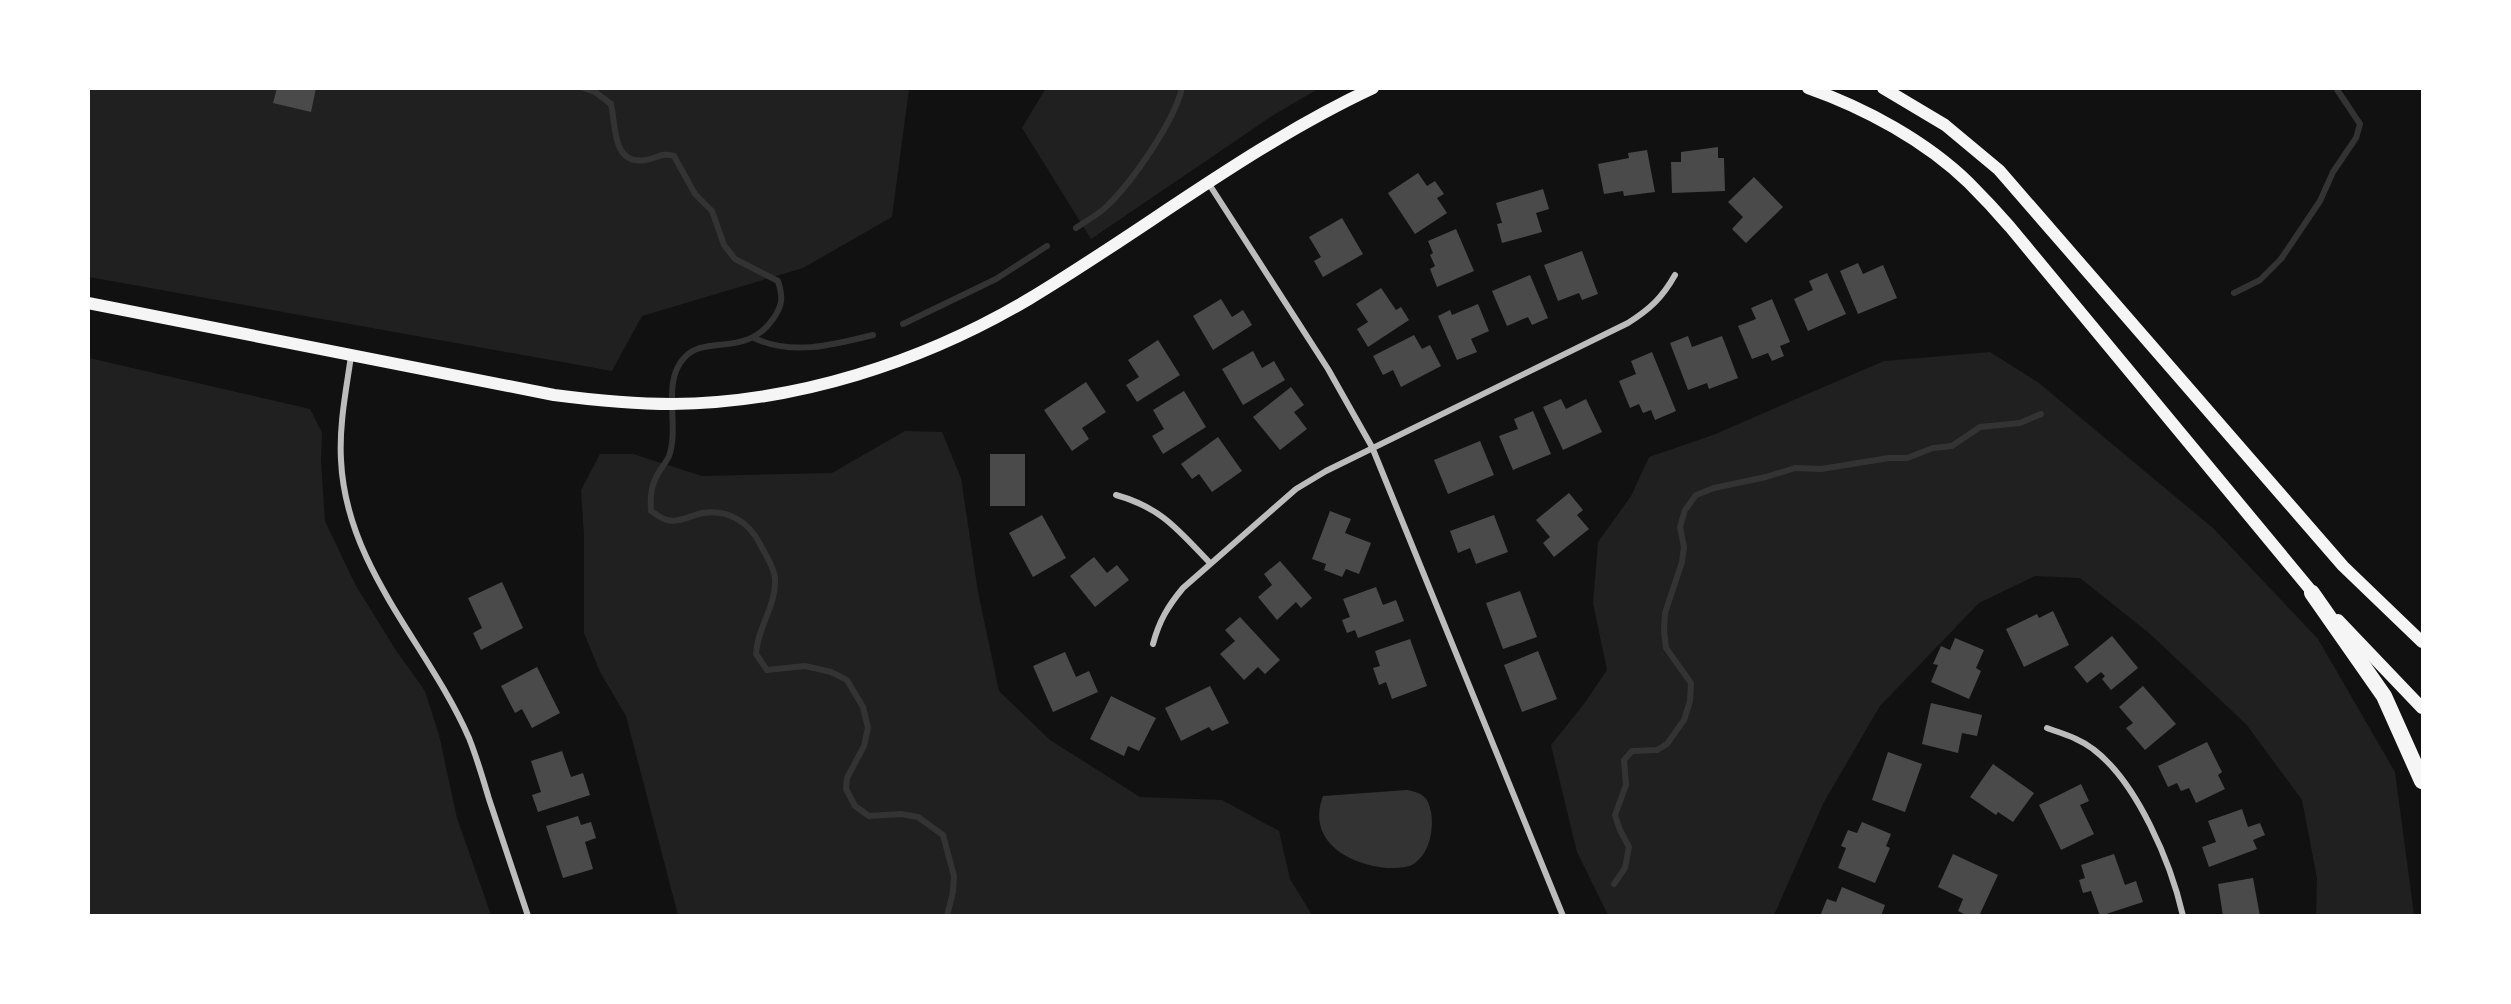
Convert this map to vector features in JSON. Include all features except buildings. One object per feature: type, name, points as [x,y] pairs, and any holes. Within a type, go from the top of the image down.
[{"type":"highway","points":[[2312,593],[2384,696],[2422,781]]},
{"type":"main road","points":[[88,303],[554,395],[649,404],[700,402],[790,391],[848,377],[937,346],[980,326],[1029,299],[1285,134],[1373,88]]},
{"type":"main road","points":[[1808,88],[1878,119],[1924,147],[1968,182],[2010,227],[2312,593],[2422,708]]},
{"type":"main road","points":[[1883,88],[1945,125],[1999,170],[2343,566],[2422,642]]},
{"type":"street","points":[[1209,184],[1329,369],[1372,447],[1563,915]]},
{"type":"street","points":[[1154,644],[1158,624],[1167,607],[1210,563],[1296,489],[1372,447],[1628,323],[1664,295],[1675,275]]},
{"type":"street","points":[[351,356],[341,426],[341,461],[354,528],[378,583],[436,676],[469,739],[528,915]]},
{"type":"street","points":[[1116,495],[1152,508],[1210,563]]},
{"type":"street","points":[[2047,728],[2074,738],[2093,749],[2113,768],[2125,784],[2165,858],[2183,915]]},
{"type":"shaded area","points":[[1046,88],[1318,89],[1275,114],[1091,239],[1022,128]]},
{"type":"shaded area","points":[[88,89],[909,89],[892,217],[803,268],[642,316],[612,371],[89,277]]},
{"type":"shaded area","points":[[1990,352],[2039,383],[2214,529],[2318,639],[2395,772],[2414,915],[2316,915],[2317,878],[2302,800],[2246,724],[2149,633],[2080,578],[2035,576],[1979,603],[1880,706],[1824,802],[1774,915],[1608,915],[1577,852],[1551,745],[1584,704],[1607,670],[1593,603],[1598,542],[1631,496],[1649,457],[1713,435],[1884,361]]},
{"type":"shaded area","points":[[89,358],[310,409],[322,433],[321,462],[325,521],[355,584],[395,649],[425,691],[439,735],[457,818],[491,915],[89,915]]},
{"type":"shaded area","points":[[905,431],[942,432],[961,478],[978,592],[999,691],[1050,740],[1140,797],[1222,800],[1279,831],[1290,879],[1312,915],[678,915],[626,716],[600,672],[584,633],[584,536],[581,490],[600,454],[633,454],[702,476],[832,473]]},
{"type":"shaded area","points":[[1407,790],[1417,792],[1426,799],[1432,819],[1427,847],[1412,865],[1388,868],[1359,862],[1334,848],[1320,826],[1319,812],[1323,796]]},
{"type":"waterway","points":[[583,88],[595,92],[611,104],[615,133],[621,151],[627,157],[646,160],[663,155],[674,156],[695,194],[712,211],[724,245],[735,259],[778,281],[781,292],[779,309],[762,331],[739,342],[703,347],[693,351],[677,368],[672,392],[672,444],[669,456],[653,486],[651,511],[663,519],[672,521],[703,513],[721,513],[737,519],[750,529],[771,565],[775,578],[773,598],[757,644],[756,654],[767,670],[805,666],[831,672],[847,680],[863,707],[868,728],[864,746],[847,778],[846,789],[855,806],[869,816],[901,814],[918,817],[943,835],[954,876],[947,916]]},
{"type":"waterway","points":[[1076,228],[1107,206],[1140,167],[1161,134],[1178,102],[1182,88]]},
{"type":"waterway","points":[[2234,293],[2260,280],[2281,259],[2320,201],[2333,172],[2356,138],[2360,124],[2336,88]]},
{"type":"waterway","points":[[903,324],[996,279],[1047,246]]},
{"type":"waterway","points":[[754,338],[783,347],[798,348],[828,345],[873,335]]},
{"type":"waterway","points":[[1614,884],[1625,868],[1629,847],[1615,815],[1626,785],[1624,760],[1632,751],[1657,750],[1667,744],[1684,720],[1690,701],[1691,683],[1666,648],[1664,630],[1665,613],[1682,562],[1684,547],[1680,527],[1685,510],[1696,495],[1714,488],[1795,468],[1821,469],[1889,458],[1907,458],[1933,448],[1952,446],[1980,427],[2020,423],[2041,414]]}]
